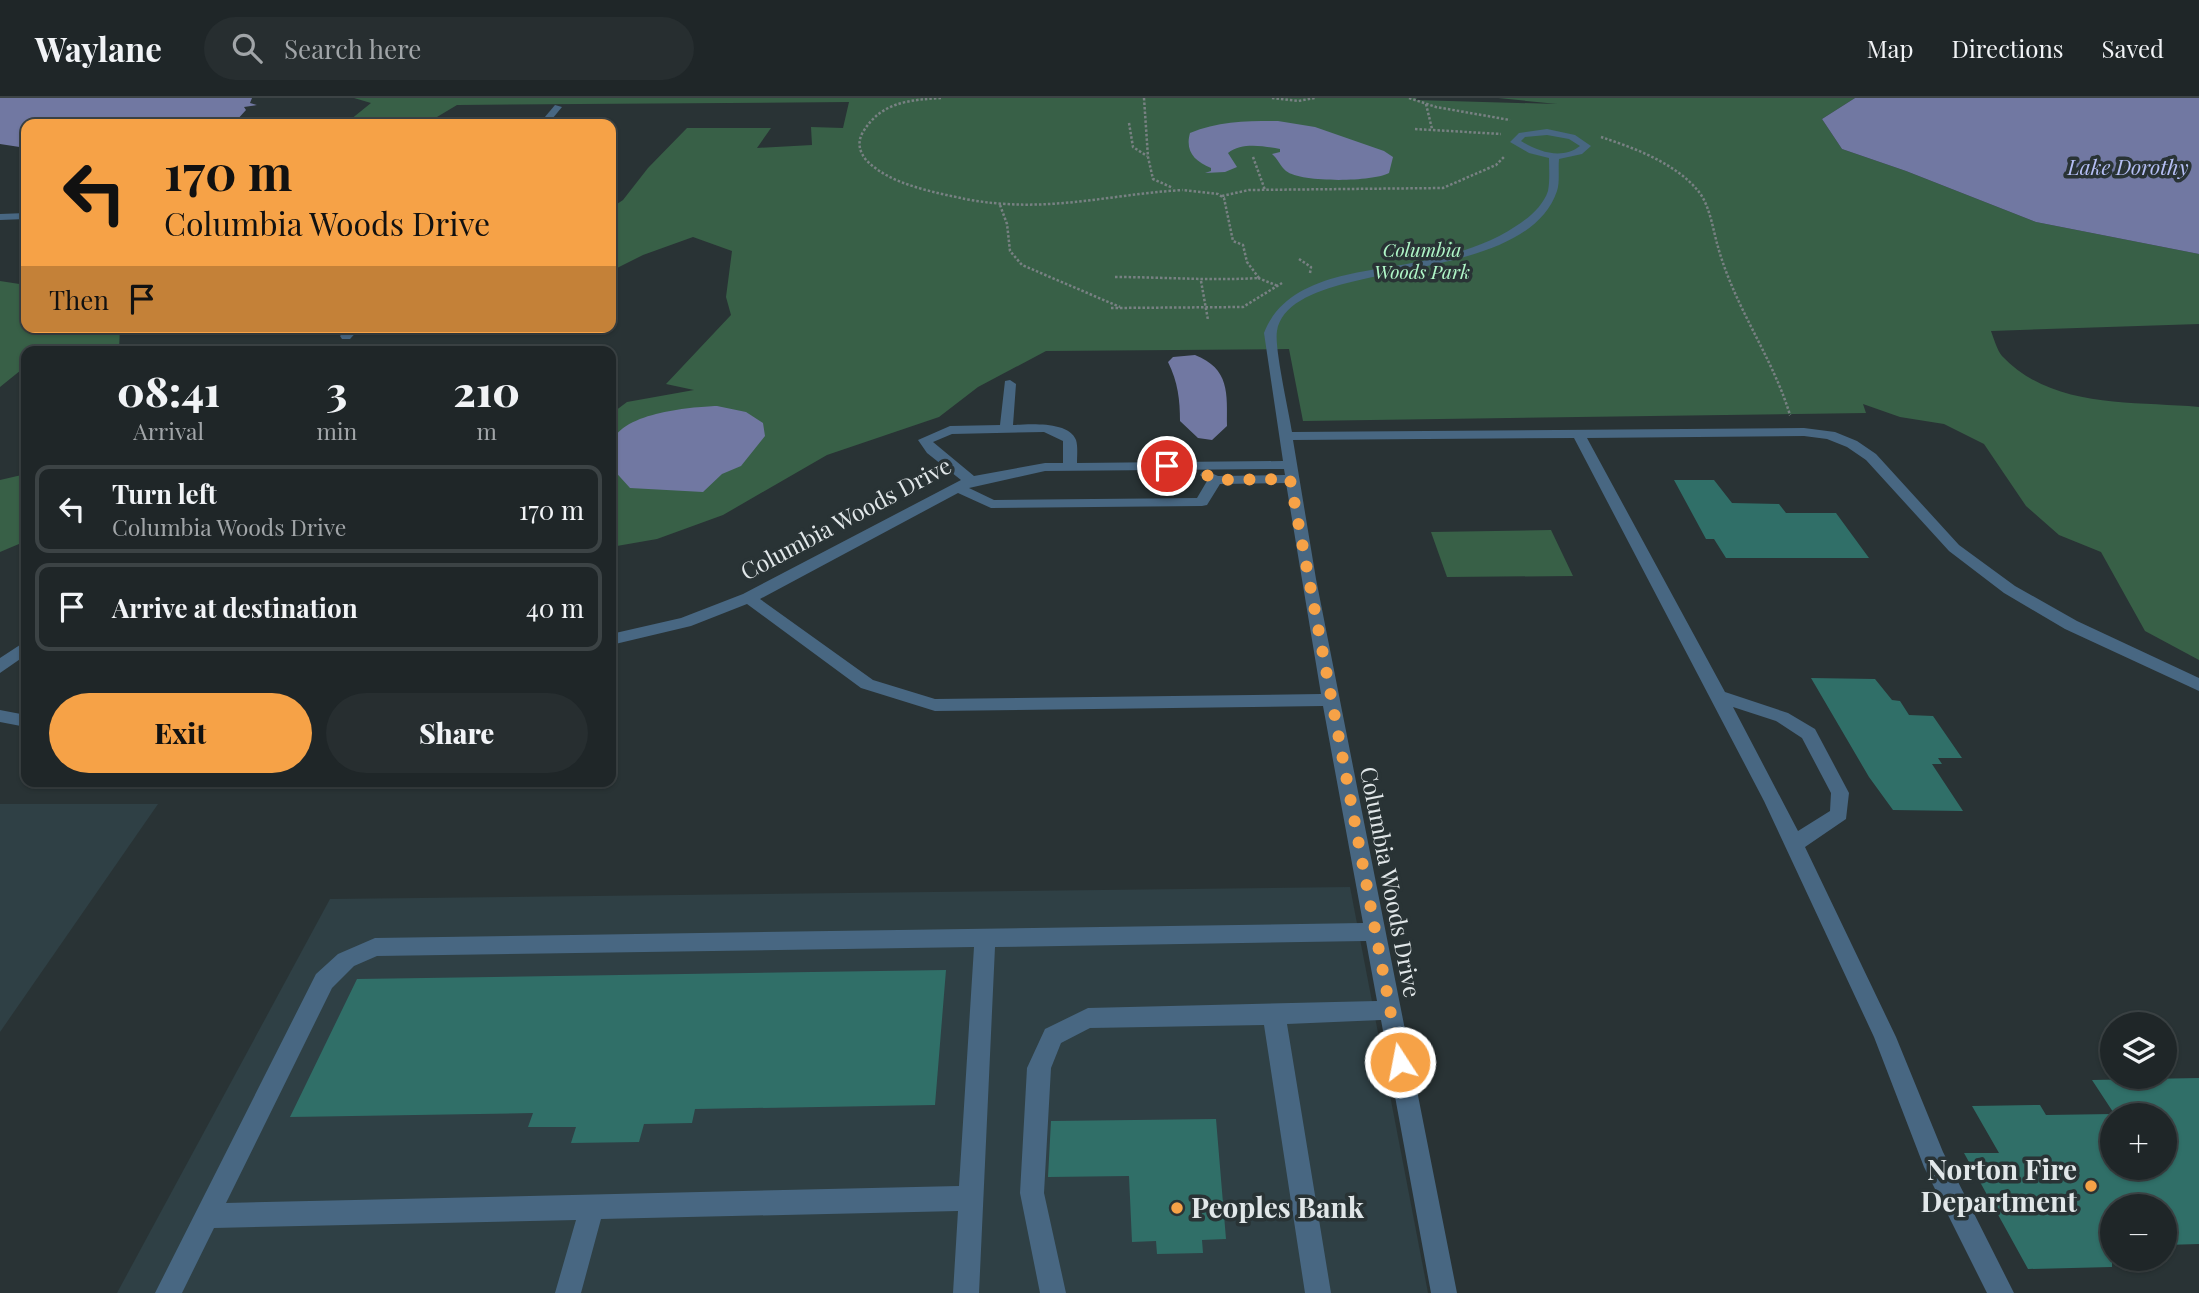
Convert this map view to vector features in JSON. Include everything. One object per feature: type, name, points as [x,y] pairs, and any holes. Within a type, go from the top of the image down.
[{"type":"street","points":[[547,119],[558,107]]},
{"type":"street","points":[[1547,132],[1572,137],[1586,146],[1577,155],[1553,156],[1525,149],[1515,142],[1519,138],[1522,135],[1547,132]]},
{"type":"street","name":"Columbia Woods Drive","points":[[1444,1293],[1289,472],[1269,342],[1273,323],[1280,312],[1304,294],[1326,285],[1449,259],[1511,235],[1535,219],[1553,193],[1557,172],[1553,156]]},
{"type":"street","points":[[0,216],[21,216]]},
{"type":"street","points":[[1006,428],[1010,384]]},
{"type":"street","points":[[1070,467],[1070,441],[1066,435],[1045,428],[950,430],[925,439],[965,484],[991,504],[1202,502],[1215,480]]},
{"type":"street","points":[[1578,433],[1794,844],[1885,1037],[1933,1159],[2001,1293]]},
{"type":"street","points":[[1284,436],[1829,433],[1858,446],[1877,462],[1951,545],[1982,572],[2039,609],[2199,685]]},
{"type":"street","points":[[1192,466],[1215,480],[1289,472]]},
{"type":"street","name":"Columbia Woods Drive","points":[[616,638],[685,622],[749,598],[965,484],[1045,467],[1192,466],[1289,472]]},
{"type":"street","points":[[749,598],[867,684],[935,705],[1331,700]]},
{"type":"street","points":[[0,667],[21,651]]},
{"type":"street","points":[[1718,696],[1782,717],[1809,734],[1840,793],[1839,814],[1794,844]]},
{"type":"street","points":[[0,716],[21,719]]},
{"type":"street","points":[[168,1293],[324,981],[346,960],[375,947],[1375,932]]},
{"type":"street","points":[[966,1293],[985,938]]},
{"type":"street","points":[[1053,1293],[1032,1193],[1039,1068],[1052,1036],[1088,1018],[1390,1010]]},
{"type":"street","points":[[1274,1015],[1318,1293]]},
{"type":"street","points":[[206,1216],[971,1198]]},
{"type":"street","points":[[568,1293],[592,1207]]},
{"type":"path","points":[[941,98],[886,104],[869,122],[859,139],[864,159],[903,182],[1000,205],[1068,205],[1182,190]]},
{"type":"path","points":[[1144,98],[1148,157],[1154,181],[1182,190],[1222,196],[1265,190],[1283,192],[1443,188],[1496,165],[1507,154],[1525,149]]},
{"type":"path","points":[[1272,98],[1298,101],[1315,98]]},
{"type":"path","points":[[1409,98],[1426,104],[1519,122]]},
{"type":"path","points":[[1426,104],[1432,129]]},
{"type":"path","points":[[1129,123],[1133,147],[1148,157]]},
{"type":"path","points":[[1415,129],[1519,138]]},
{"type":"path","points":[[1591,133],[1642,153],[1672,171],[1701,194],[1729,285],[1784,390],[1795,432]]},
{"type":"path","points":[[1253,157],[1265,190]]},
{"type":"path","points":[[1369,189],[1371,193]]},
{"type":"path","points":[[1115,277],[1165,277],[1201,281],[1250,280],[1259,276],[1250,268],[1242,245],[1233,241],[1222,196]]},
{"type":"path","points":[[1000,205],[1013,256],[1040,275],[1099,295],[1121,308]]},
{"type":"path","points":[[1299,259],[1307,262],[1311,271],[1301,276]]},
{"type":"path","points":[[1111,308],[1243,307],[1266,291],[1292,279]]},
{"type":"path","points":[[1201,281],[1208,320]]},
{"type":"shaded area","points":[[0,804],[158,804],[0,1032]]},
{"type":"shaded area","points":[[1350,887],[1428,1293],[117,1293],[330,899]]},
{"type":"green space","name":"Columbia Woods Park","points":[[354,98],[1417,98],[1415,100],[1557,104],[1498,98],[1855,98],[1822,119],[1842,149],[2036,222],[2199,254],[2199,324],[1991,331],[2002,356],[2022,373],[2044,385],[2094,399],[2199,407],[2199,660],[2145,631],[2101,552],[2059,535],[2026,506],[1984,444],[1944,424],[1900,417],[1863,404],[1866,413],[1303,421],[1289,349],[1046,351],[978,387],[939,417],[827,455],[723,515],[657,539],[616,546],[616,410],[627,402],[694,390],[666,384],[731,315],[726,297],[732,251],[693,237],[643,255],[616,268],[616,205],[687,128],[771,128],[757,148],[812,145],[811,127],[843,128],[849,102],[457,105],[436,119],[351,119],[371,103]]},
{"type":"green space","points":[[0,281],[21,284],[21,333],[120,333],[119,346],[21,346],[21,370],[0,387]]},
{"type":"green space","points":[[21,475],[21,543],[0,552],[0,480]]},
{"type":"green space","points":[[1551,530],[1573,576],[1447,577],[1431,532]]},
{"type":"water","points":[[0,98],[252,98],[250,103],[257,105],[244,107],[246,110],[238,119],[21,119],[21,147],[0,144]]},
{"type":"water","name":"Lake Dorothy","points":[[1855,98],[2199,98],[2199,254],[2036,222],[1842,149],[1822,119]]},
{"type":"water","points":[[1278,121],[1315,127],[1384,151],[1393,157],[1389,173],[1353,179],[1306,178],[1284,169],[1272,154],[1280,152],[1280,149],[1253,146],[1240,147],[1228,153],[1237,167],[1225,172],[1205,173],[1211,171],[1211,168],[1196,159],[1190,150],[1190,133],[1201,129],[1234,122]]},
{"type":"water","points":[[1195,355],[1215,367],[1221,375],[1226,393],[1227,426],[1212,440],[1198,438],[1180,421],[1178,391],[1168,362],[1173,357]]},
{"type":"water","points":[[717,406],[746,412],[763,423],[765,436],[741,466],[722,474],[703,492],[630,488],[616,473],[616,435],[640,419],[690,408]]},
{"type":"building","points":[[1674,480],[1714,480],[1732,503],[1779,504],[1786,513],[1836,513],[1869,558],[1726,558],[1714,539],[1706,539]]},
{"type":"building","points":[[1811,678],[1875,679],[1892,700],[1900,701],[1909,715],[1933,716],[1962,758],[1938,758],[1942,764],[1932,764],[1963,811],[1893,810],[1869,777]]},
{"type":"building","points":[[946,970],[935,1105],[695,1109],[692,1123],[644,1124],[639,1142],[571,1143],[576,1127],[528,1127],[533,1113],[290,1117],[357,979]]},
{"type":"building","name":"Norton Fire Department","points":[[2177,1078],[2199,1078],[2199,1244],[2177,1245],[2177,1194],[2100,1194],[2100,1267],[2028,1269],[1964,1153],[1999,1153],[1972,1106],[2040,1105],[2046,1115],[2100,1114],[2100,1180],[2177,1180],[2177,1103],[2107,1103],[2092,1080],[2100,1080],[2100,1089],[2177,1089]]},
{"type":"building","name":"Peoples Bank","points":[[1216,1119],[1226,1239],[1202,1240],[1203,1253],[1157,1254],[1156,1241],[1132,1242],[1129,1176],[1048,1177],[1051,1121]]},
{"type":"place","name":"Norton Fire Department","points":[[2091,1186]]},
{"type":"place","name":"Peoples Bank","points":[[1177,1208]]},
{"type":"route","points":[[1167,466],[1192,466],[1215,480],[1290,479],[1400,1062]]}]
